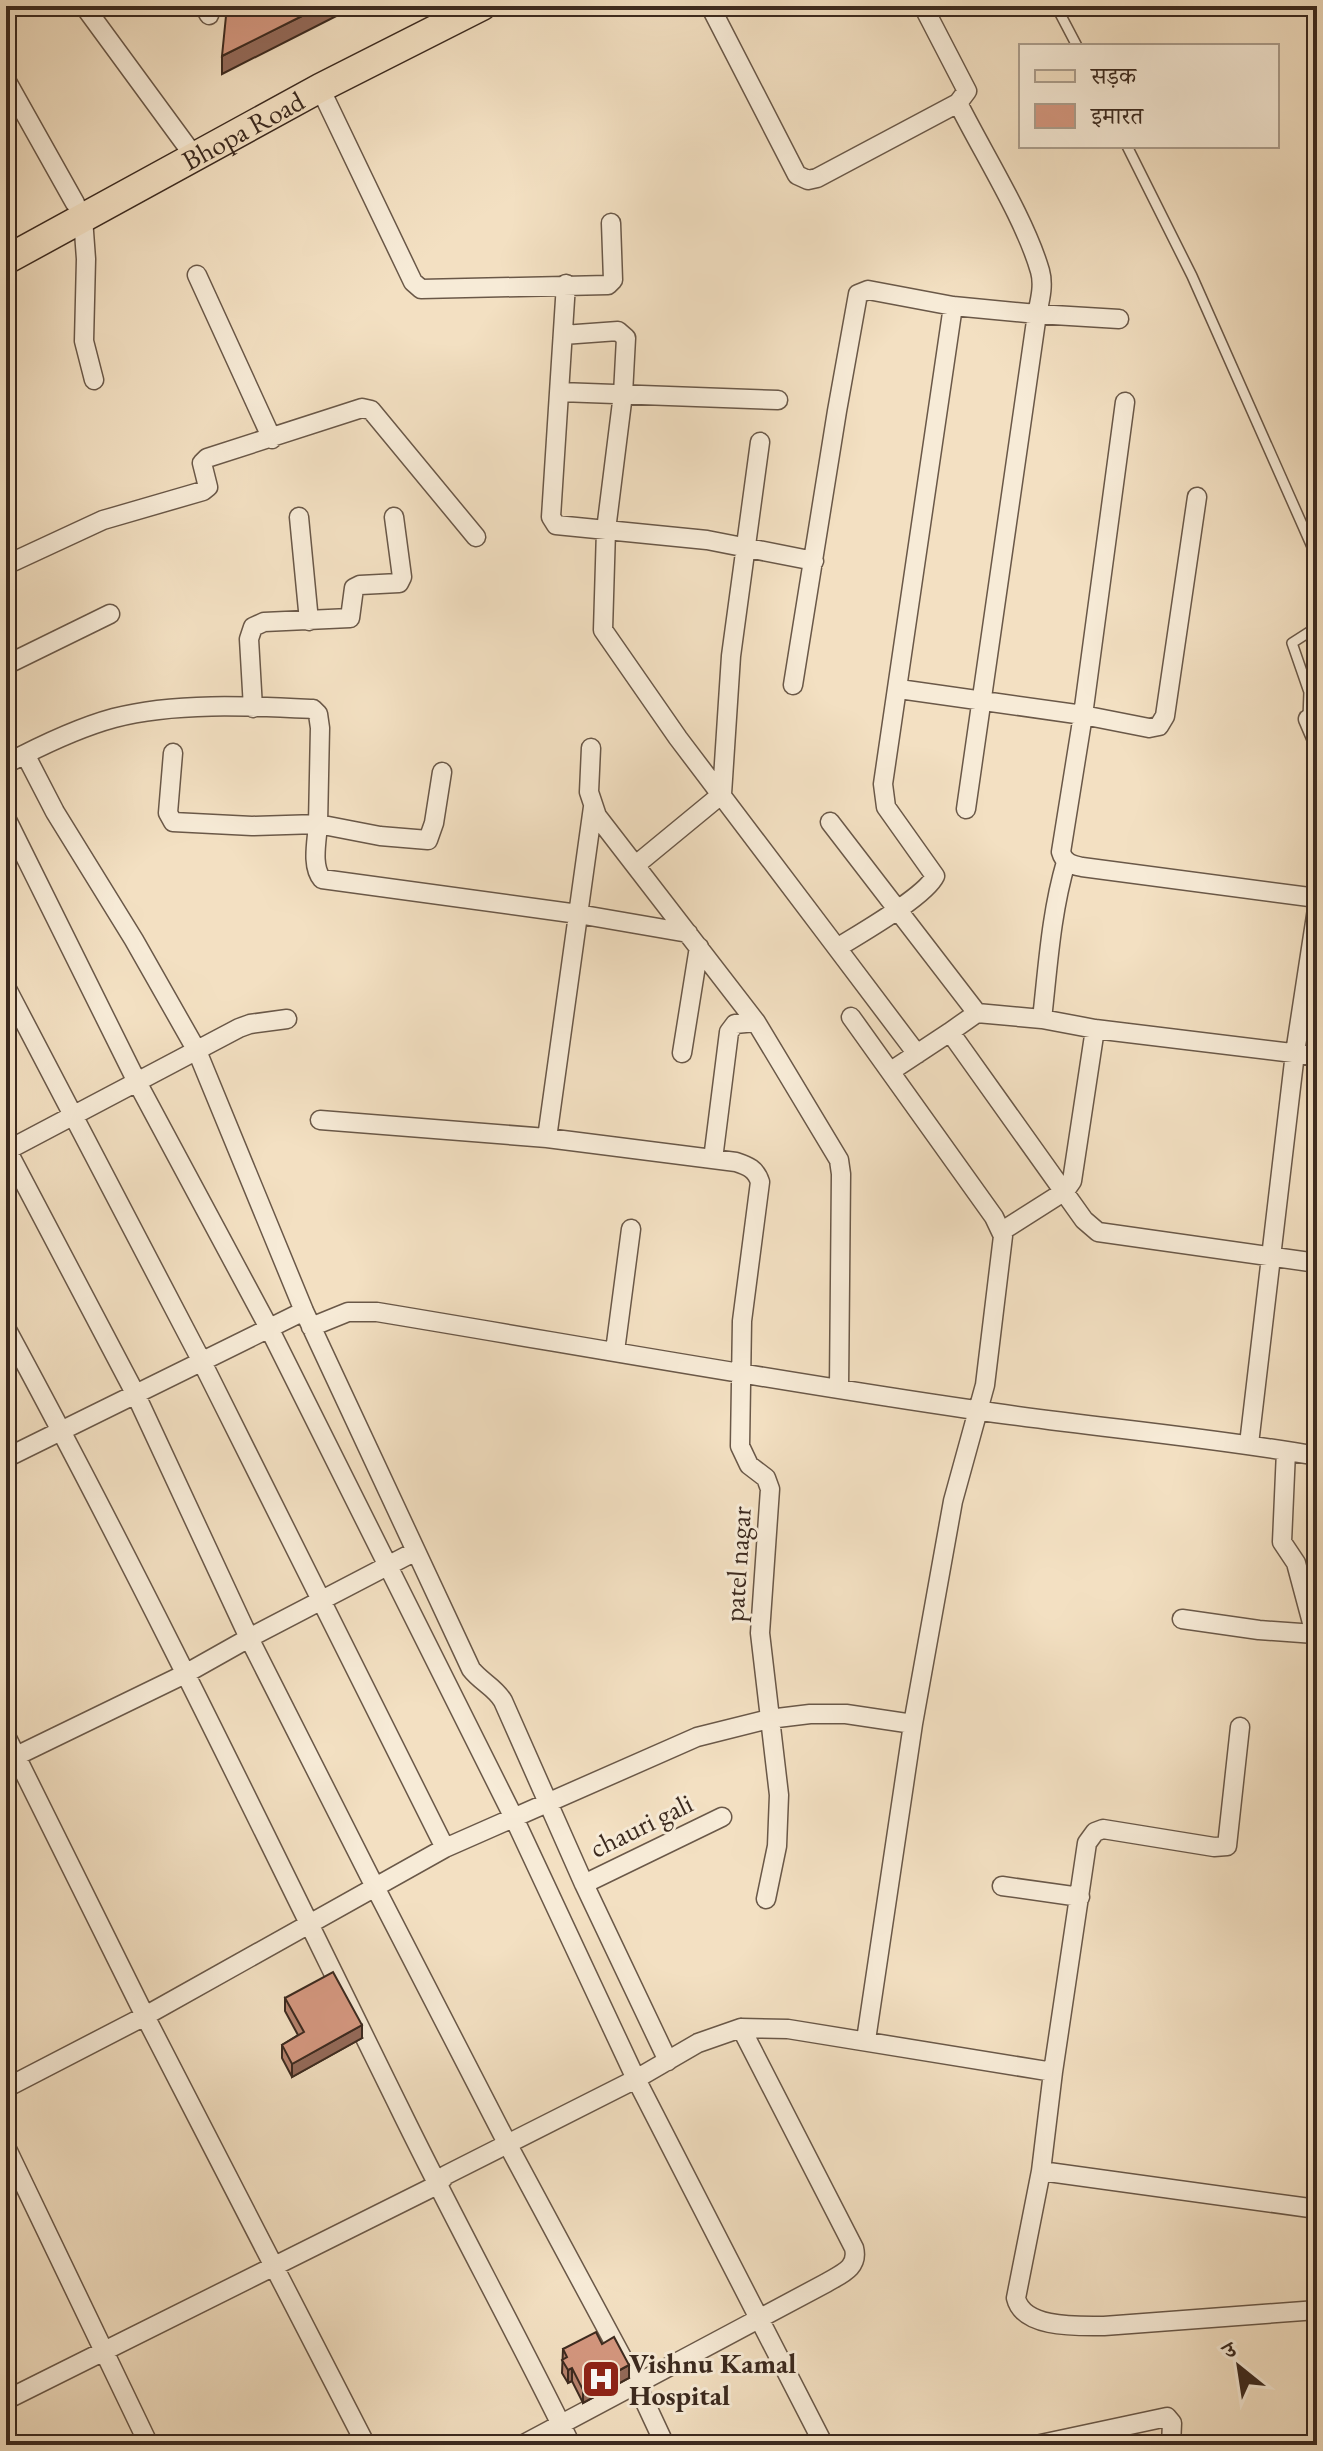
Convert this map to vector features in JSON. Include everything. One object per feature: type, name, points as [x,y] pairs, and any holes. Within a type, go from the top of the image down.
[{"type":"main road","name":"Bhopa Road","points":[[6,260],[79,210],[443,6]]},
{"type":"main road","name":"Bhopa Road","points":[[189,149],[320,88],[482,6]]},
{"type":"main road","name":"Bhopa Road","points":[[6,240],[79,210]]},
{"type":"street","points":[[84,6],[189,149]]},
{"type":"street","points":[[710,6],[797,175],[803,180],[817,178],[958,103],[967,91],[923,6]]},
{"type":"street","points":[[6,80],[79,210],[86,259],[84,341],[94,380]]},
{"type":"street","points":[[320,88],[417,287],[602,285],[613,280],[611,223]]},
{"type":"street","points":[[958,103],[1019,222],[1040,271],[1042,284],[966,809]]},
{"type":"street","points":[[197,275],[272,439]]},
{"type":"street","points":[[566,284],[551,517],[559,527],[707,540],[814,561]]},
{"type":"street","points":[[793,685],[858,294],[868,290],[953,306],[1119,319]]},
{"type":"street","points":[[837,948],[897,909],[931,883],[935,876],[886,807],[883,784],[953,306]]},
{"type":"street","points":[[563,335],[621,332],[626,338],[623,394],[606,530],[603,630],[650,699],[917,1054]]},
{"type":"street","points":[[560,392],[778,400]]},
{"type":"street","points":[[1042,1019],[1054,909],[1066,862],[1061,852],[1083,715],[1125,402]]},
{"type":"street","points":[[6,565],[103,520],[203,491],[208,487],[202,469],[204,460],[366,408],[403,447],[476,537]]},
{"type":"street","points":[[637,864],[722,794],[731,656],[760,442]]},
{"type":"street","points":[[899,689],[1156,728],[1163,722],[1197,497]]},
{"type":"street","points":[[299,517],[309,621]]},
{"type":"street","points":[[253,708],[249,639],[253,627],[264,622],[350,618],[352,593],[360,585],[399,583],[402,577],[394,517]]},
{"type":"street","points":[[6,665],[110,614]]},
{"type":"street","points":[[6,764],[78,730],[148,711],[184,707],[309,709],[318,714],[320,757],[316,866],[322,879],[578,914],[694,940]]},
{"type":"street","points":[[1308,719],[1317,740]]},
{"type":"street","points":[[591,748],[589,792],[593,807],[756,1022],[839,1160],[839,1388]]},
{"type":"street","points":[[173,753],[168,813],[173,822],[252,826],[318,824],[422,842],[428,840],[434,823],[442,772]]},
{"type":"street","points":[[25,754],[55,812],[134,940],[197,1051],[307,1319],[471,1669],[494,1687],[503,1701],[584,1884],[668,2061]]},
{"type":"street","points":[[547,1138],[593,807]]},
{"type":"street","points":[[6,818],[137,1082],[269,1328],[514,1818],[636,2079],[824,2445]]},
{"type":"street","points":[[830,822],[977,1013]]},
{"type":"street","points":[[1066,862],[1082,867],[1317,898]]},
{"type":"street","points":[[1249,1444],[1295,1053],[1317,909]]},
{"type":"street","points":[[682,1053],[694,940]]},
{"type":"street","points":[[6,987],[201,1360],[445,1848]]},
{"type":"street","points":[[891,1071],[977,1013],[1317,1056]]},
{"type":"street","points":[[851,1017],[994,1217],[1002,1231],[1003,1248],[985,1385],[953,1501],[913,1724],[866,2040]]},
{"type":"street","points":[[287,1019],[250,1024],[6,1150],[135,1393],[249,1638],[375,1887],[508,2145],[637,2385],[665,2445]]},
{"type":"street","points":[[713,1159],[729,1032],[735,1024],[756,1022]]},
{"type":"street","points":[[1002,1231],[1065,1191],[1076,1166],[1095,1029]]},
{"type":"street","points":[[950,1032],[1084,1220],[1098,1232],[1317,1263]]},
{"type":"street","name":"patel nagar","points":[[320,1120],[547,1138],[713,1159],[747,1165],[758,1175],[760,1182],[742,1321],[741,1453],[749,1465],[766,1478],[770,1489],[760,1633],[769,1719]]},
{"type":"street","points":[[615,1351],[631,1229]]},
{"type":"street","points":[[6,1458],[269,1328],[348,1312],[377,1312],[741,1375],[976,1411],[1249,1444],[1317,1456]]},
{"type":"street","points":[[6,1328],[62,1431],[185,1674],[437,2185],[571,2445]]},
{"type":"street","points":[[1182,1619],[1316,1637],[1296,1563],[1282,1542],[1286,1451]]},
{"type":"street","points":[[11,1758],[185,1674],[416,1551]]},
{"type":"street","points":[[6,2088],[145,2016],[445,1848],[697,1737],[769,1719],[810,1714],[846,1714],[913,1724]]},
{"type":"street","points":[[766,1899],[777,1846],[779,1795],[769,1719]]},
{"type":"street","points":[[1240,1727],[1229,1844],[1222,1848],[1099,1830],[1091,1835],[1087,1843],[1041,2171],[1016,2298],[1024,2314],[1073,2326],[1317,2310]]},
{"type":"street","points":[[6,1736],[11,1758],[366,2445]]},
{"type":"street","name":"chauri gali","points":[[584,1884],[722,1817]]},
{"type":"street","points":[[1002,1886],[1080,1897]]},
{"type":"street","points":[[522,2445],[851,2268],[856,2255],[741,2028]]},
{"type":"street","points":[[6,2400],[437,2185],[446,2175],[636,2079],[698,2043],[741,2028],[788,2029],[866,2040],[1053,2072]]},
{"type":"street","points":[[6,2147],[149,2445]]},
{"type":"street","points":[[1041,2171],[1317,2209]]},
{"type":"street","points":[[1036,2445],[1167,2417],[1172,2423],[1171,2445]]},
{"type":"lane","points":[[1056,6],[1076,44]]},
{"type":"lane","points":[[1128,148],[1192,276],[1317,558]]},
{"type":"lane","points":[[1308,719],[1309,692],[1292,643],[1317,627]]},
{"type":"building","points":[[227,6],[322,6],[222,56]]},
{"type":"building","points":[[333,1972],[362,2025],[292,2064],[282,2045],[304,2032],[285,1998]]},
{"type":"building","points":[[596,2332],[602,2344],[614,2337],[629,2365],[583,2390],[572,2368],[568,2370],[562,2360],[567,2357],[563,2349]]},
{"type":"place","name":"Vishnu Kamal Hospital","points":[[601,2379]]}]
